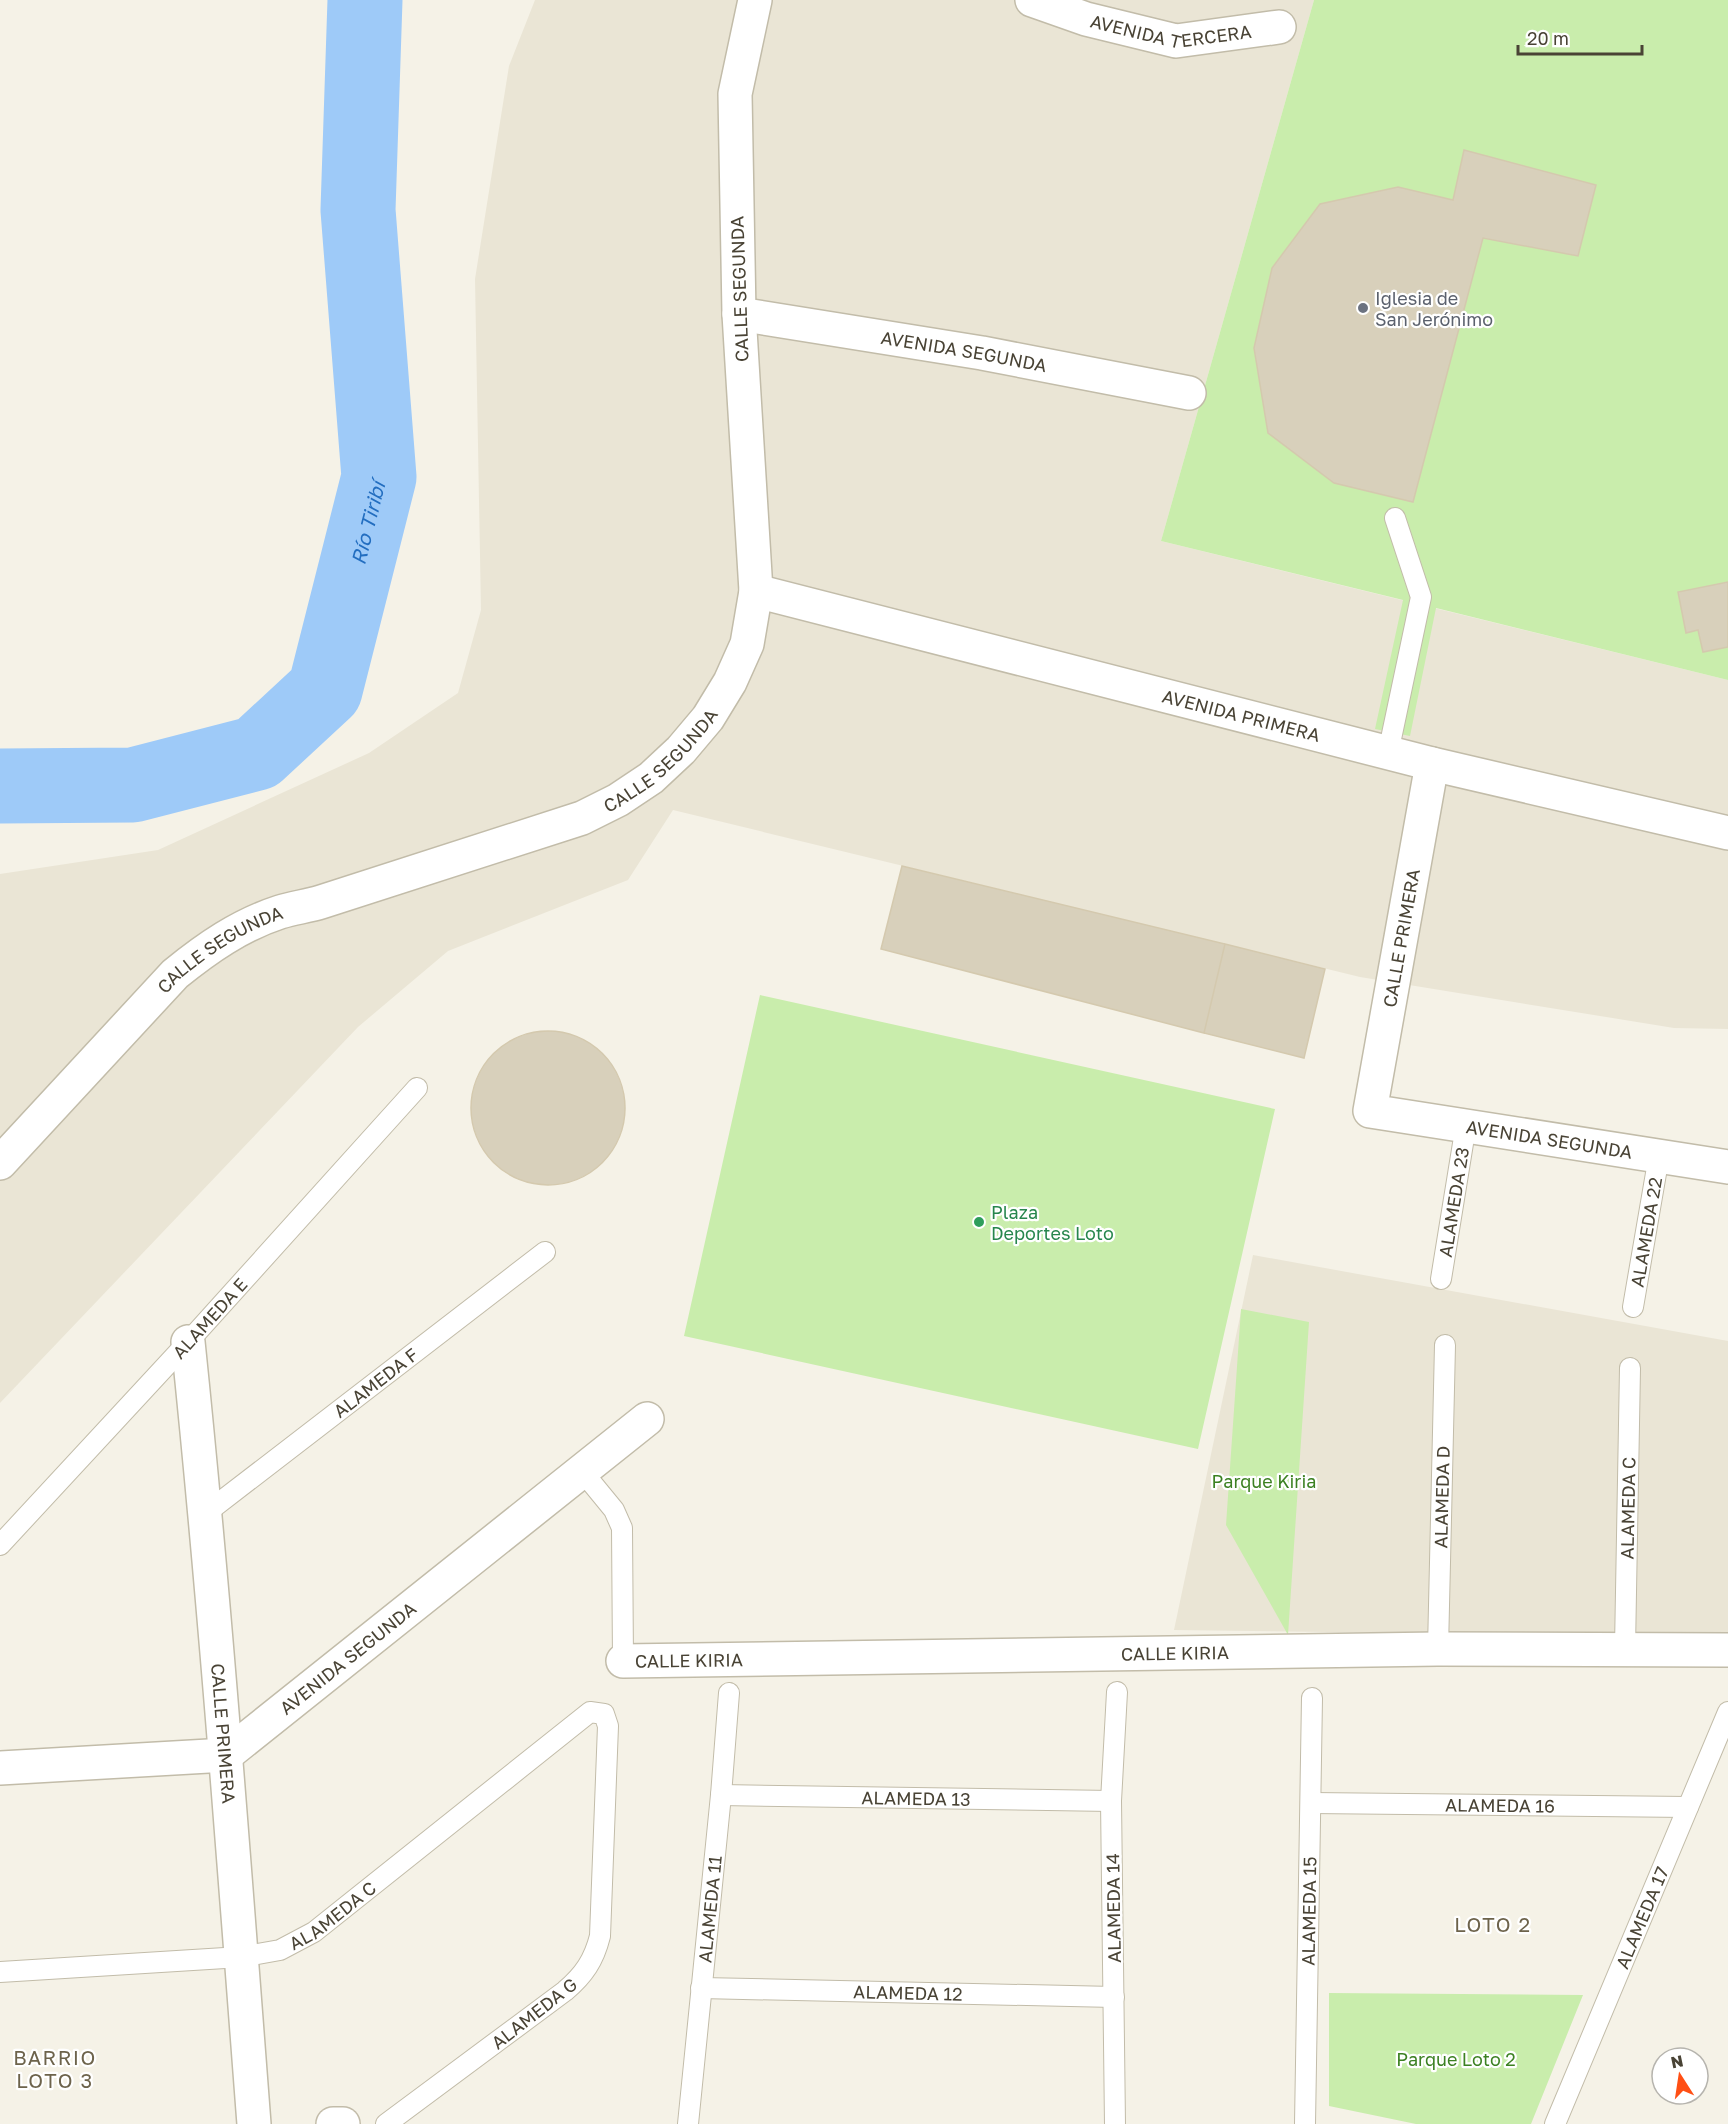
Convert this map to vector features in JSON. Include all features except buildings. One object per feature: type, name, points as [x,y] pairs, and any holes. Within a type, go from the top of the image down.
[{"type":"street","name":"CALLE SEGUNDA","points":[[0,1163],[175,974],[206,949],[241,928],[280,912],[321,902],[582,818],[618,800],[651,778],[681,750],[708,718],[730,682],[747,644],[756,591],[738,314],[735,94],[755,0]]},
{"type":"street","name":"AVENIDA TERCERA","points":[[1032,0],[1086,19],[1176,40],[1279,27]]},
{"type":"street","name":"AVENIDA SEGUNDA","points":[[738,314],[982,353],[1189,393]]},
{"type":"street","name":"AVENIDA PRIMERA","points":[[756,591],[1432,764],[1728,832]]},
{"type":"street","name":"CALLE PRIMERA","points":[[1370,1111],[1432,764]]},
{"type":"street","name":"AVENIDA SEGUNDA","points":[[1370,1111],[1728,1167]]},
{"type":"street","name":"CALLE PRIMERA","points":[[188,1342],[206,1513],[254,2124]]},
{"type":"street","name":"AVENIDA SEGUNDA","points":[[226,1755],[647,1419]]},
{"type":"street","name":"CALLE KIRIA","points":[[623,1661],[1438,1648],[1728,1650]]},
{"type":"street","points":[[0,1768],[226,1755]]},
{"type":"street","points":[[333,2124],[343,2124]]},
{"type":"lane","points":[[1388,753],[1421,597],[1395,518]]},
{"type":"lane","name":"ALAMEDA E","points":[[0,1545],[188,1342],[417,1088]]},
{"type":"lane","name":"ALAMEDA 23","points":[[1441,1279],[1466,1125]]},
{"type":"lane","name":"ALAMEDA 22","points":[[1633,1307],[1659,1156]]},
{"type":"lane","name":"ALAMEDA F","points":[[206,1513],[545,1252]]},
{"type":"lane","name":"ALAMEDA D","points":[[1438,1648],[1445,1345]]},
{"type":"lane","name":"ALAMEDA C","points":[[1625,1648],[1630,1368]]},
{"type":"lane","points":[[582,1471],[614,1510],[622,1528],[623,1661]]},
{"type":"lane","name":"ALAMEDA 11","points":[[688,2124],[729,1692]]},
{"type":"lane","name":"ALAMEDA 14","points":[[1115,2124],[1111,1801],[1117,1692]]},
{"type":"lane","name":"ALAMEDA 15","points":[[1305,2124],[1312,1698]]},
{"type":"lane","name":"ALAMEDA C","points":[[0,1972],[241,1957],[280,1950],[314,1932],[590,1712],[604,1714]]},
{"type":"lane","name":"ALAMEDA 17","points":[[1555,2124],[1728,1712]]},
{"type":"lane","name":"ALAMEDA G","points":[[386,2124],[565,1991],[589,1967],[600,1936],[608,1726],[604,1714]]},
{"type":"lane","name":"ALAMEDA 13","points":[[721,1795],[1111,1801]]},
{"type":"lane","name":"ALAMEDA 16","points":[[1311,1803],[1688,1807]]},
{"type":"lane","name":"ALAMEDA 12","points":[[701,1988],[1114,1997]]},
{"type":"shaded area","points":[[535,0],[1314,0],[1161,541],[1728,680],[1728,1029],[1674,1028],[1360,977],[673,810],[628,880],[448,951],[358,1027],[0,1403],[0,874],[158,850],[369,753],[458,693],[481,610],[475,279],[509,66]]},
{"type":"shaded area","points":[[1253,1255],[1728,1341],[1728,1637],[1174,1630]]},
{"type":"green space","points":[[1314,0],[1728,0],[1728,680],[1436,608],[1410,736],[1375,729],[1403,600],[1161,541]],"holes":[[[1464,151],[1596,185],[1578,256],[1483,238],[1413,502],[1334,483],[1268,433],[1254,348],[1272,268],[1321,204],[1398,187],[1453,200]]]},
{"type":"green space","name":"Plaza Deportes Loto","points":[[760,995],[1275,1109],[1198,1449],[684,1336]]},
{"type":"green space","name":"Parque Kiria","points":[[1241,1309],[1309,1322],[1288,1635],[1226,1525]]},
{"type":"green space","name":"Parque Loto 2","points":[[1329,1993],[1583,1995],[1531,2124],[1416,2124],[1329,2106]]},
{"type":"waterway","name":"Río Tiribí","points":[[0,786],[133,785],[257,753],[325,690],[379,477],[358,210],[365,0]]},
{"type":"place","name":"Iglesia de San Jerónimo","points":[[1363,308]]},
{"type":"place","name":"Plaza Deportes Loto","points":[[979,1222]]},
{"type":"district","name":"LOTO 2","points":[[1493,1924]]},
{"type":"district","name":"BARRIO LOTO 3","points":[[55,2068]]}]
